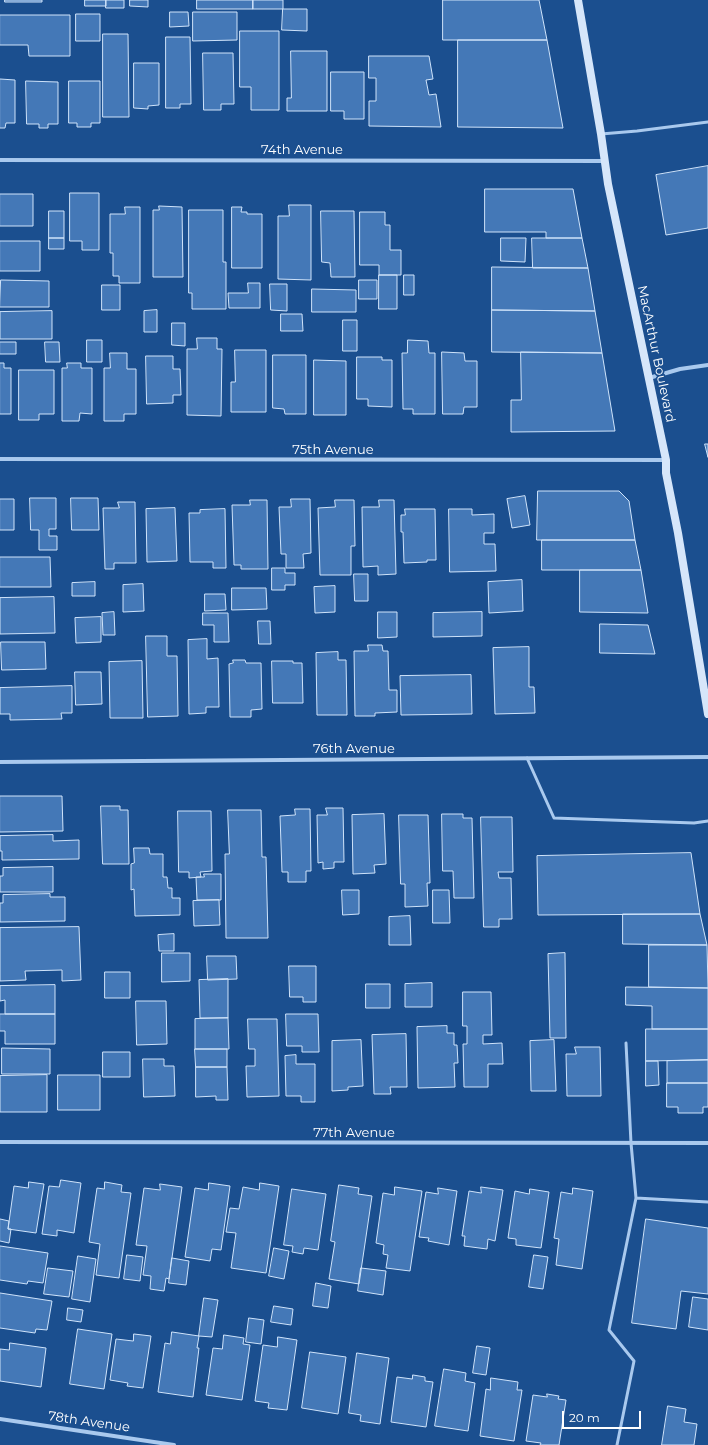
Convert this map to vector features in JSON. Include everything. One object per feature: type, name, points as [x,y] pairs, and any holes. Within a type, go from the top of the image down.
[{"type":"main road","name":"MacArthur Boulevard","points":[[578,0],[608,184],[666,460],[666,472],[678,533],[708,714]]},
{"type":"street","name":"74th Avenue","points":[[0,160],[604,161]]},
{"type":"street","points":[[649,378],[680,369],[708,365]]},
{"type":"street","name":"75th Avenue","points":[[0,459],[666,460]]},
{"type":"street","name":"76th Avenue","points":[[0,762],[708,757]]},
{"type":"street","name":"77th Avenue","points":[[0,1142],[708,1143]]},
{"type":"street","name":"78th Avenue","points":[[0,1419],[174,1445]]},
{"type":"lane","points":[[601,134],[708,122]]},
{"type":"lane","points":[[527,758],[554,818],[672,821],[694,823],[708,821]]},
{"type":"lane","points":[[617,1445],[634,1361],[608,1330],[636,1198],[631,1143],[626,1043]]},
{"type":"lane","points":[[636,1198],[708,1202]]},
{"type":"building","points":[[5,0],[42,0],[42,2],[5,2]]},
{"type":"building","points":[[85,0],[106,0],[106,6],[85,6]]},
{"type":"building","points":[[106,0],[124,0],[124,8],[106,8]]},
{"type":"building","points":[[130,0],[148,0],[148,7],[130,6]]},
{"type":"building","points":[[197,0],[253,0],[253,9],[197,9]]},
{"type":"building","points":[[253,0],[283,0],[283,9],[253,9]]},
{"type":"building","points":[[443,0],[539,0],[547,40],[443,40]]},
{"type":"building","points":[[283,9],[307,9],[307,31],[282,30]]},
{"type":"building","points":[[170,12],[188,12],[189,26],[170,27]]},
{"type":"building","points":[[193,12],[237,12],[237,40],[193,41]]},
{"type":"building","points":[[76,14],[100,14],[100,41],[76,41]]},
{"type":"building","points":[[0,15],[70,15],[70,56],[29,56],[28,45],[0,45]]},
{"type":"building","points":[[240,31],[279,31],[279,110],[251,110],[251,87],[240,87]]},
{"type":"building","points":[[103,34],[128,34],[129,117],[103,117]]},
{"type":"building","points":[[166,37],[190,37],[191,104],[180,104],[180,108],[166,108]]},
{"type":"building","points":[[458,40],[547,40],[563,128],[458,127]]},
{"type":"building","points":[[291,51],[327,51],[327,111],[287,111],[287,98],[291,98]]},
{"type":"building","points":[[203,53],[233,53],[234,104],[221,104],[221,110],[204,110]]},
{"type":"building","points":[[369,56],[429,56],[433,79],[426,80],[429,95],[436,94],[441,127],[369,126],[369,101],[376,101],[376,78],[369,78]]},
{"type":"building","points":[[134,63],[159,63],[159,105],[148,106],[148,109],[134,108]]},
{"type":"building","points":[[331,72],[364,72],[364,119],[344,119],[344,111],[331,111]]},
{"type":"building","points":[[0,79],[15,80],[15,123],[6,123],[5,128],[0,128]]},
{"type":"building","points":[[26,81],[58,82],[58,124],[48,124],[48,128],[39,128],[39,124],[27,124]]},
{"type":"building","points":[[69,81],[100,81],[100,123],[91,123],[91,127],[77,127],[77,123],[69,123]]},
{"type":"building","points":[[708,166],[708,228],[666,235],[656,175]]},
{"type":"building","points":[[485,189],[573,189],[582,238],[546,238],[546,232],[485,232]]},
{"type":"building","points":[[70,193],[99,193],[99,250],[82,250],[82,241],[70,241]]},
{"type":"building","points":[[0,194],[33,194],[33,226],[0,226]]},
{"type":"building","points":[[289,205],[311,205],[311,280],[278,279],[278,216],[289,216]]},
{"type":"building","points":[[159,206],[182,207],[183,277],[153,277],[153,210],[159,210]]},
{"type":"building","points":[[125,207],[140,207],[140,283],[119,283],[119,276],[113,276],[113,253],[110,253],[110,214],[125,214]]},
{"type":"building","points":[[232,207],[242,207],[241,212],[247,212],[247,214],[262,214],[262,268],[232,268]]},
{"type":"building","points":[[189,210],[223,210],[223,262],[226,262],[226,309],[192,309],[192,293],[189,293]]},
{"type":"building","points":[[49,211],[64,211],[64,238],[49,238]]},
{"type":"building","points":[[321,211],[354,211],[355,277],[331,277],[330,263],[322,262]]},
{"type":"building","points":[[360,212],[385,212],[385,225],[390,225],[390,250],[401,250],[401,275],[379,275],[379,265],[360,265]]},
{"type":"building","points":[[49,238],[64,238],[64,249],[49,249]]},
{"type":"building","points":[[501,238],[526,238],[525,262],[501,261]]},
{"type":"building","points":[[532,238],[582,238],[588,268],[533,268]]},
{"type":"building","points":[[0,241],[40,241],[40,271],[0,271]]},
{"type":"building","points":[[492,267],[588,268],[595,311],[492,310]]},
{"type":"building","points":[[379,275],[397,275],[397,309],[379,309]]},
{"type":"building","points":[[404,275],[414,275],[414,295],[404,295]]},
{"type":"building","points":[[1,280],[49,281],[49,307],[0,307]]},
{"type":"building","points":[[359,280],[377,280],[377,299],[359,299]]},
{"type":"building","points":[[248,283],[260,283],[260,308],[229,308],[228,293],[248,293]]},
{"type":"building","points":[[270,284],[287,284],[287,311],[271,310]]},
{"type":"building","points":[[102,285],[120,285],[120,310],[102,310]]},
{"type":"building","points":[[312,289],[356,290],[356,312],[312,312]]},
{"type":"building","points":[[157,310],[157,332],[144,332],[144,311]]},
{"type":"building","points":[[492,310],[595,311],[602,353],[492,352]]},
{"type":"building","points":[[52,311],[52,339],[0,339],[0,312]]},
{"type":"building","points":[[281,314],[302,314],[303,331],[281,331]]},
{"type":"building","points":[[343,320],[357,320],[357,351],[343,351]]},
{"type":"building","points":[[172,323],[185,323],[185,346],[172,345]]},
{"type":"building","points":[[197,338],[217,338],[217,349],[222,349],[221,416],[187,415],[187,349],[197,349]]},
{"type":"building","points":[[87,340],[102,340],[102,362],[87,362]]},
{"type":"building","points":[[408,340],[428,341],[429,353],[435,353],[435,414],[413,414],[413,409],[403,409],[402,353],[407,353]]},
{"type":"building","points":[[0,342],[16,342],[16,354],[0,354]]},
{"type":"building","points":[[45,342],[59,342],[60,362],[46,362]]},
{"type":"building","points":[[235,350],[266,350],[266,412],[231,412],[231,382],[235,382]]},
{"type":"building","points":[[442,352],[464,353],[465,361],[477,361],[477,407],[464,407],[463,414],[443,414]]},
{"type":"building","points":[[521,352],[602,353],[615,431],[511,432],[511,400],[521,400]]},
{"type":"building","points":[[110,353],[127,353],[127,369],[136,369],[136,414],[124,414],[124,421],[104,421],[104,368],[110,368]]},
{"type":"building","points":[[273,355],[306,355],[306,414],[285,414],[284,409],[273,408]]},
{"type":"building","points":[[146,356],[173,356],[173,369],[180,369],[181,395],[173,395],[173,403],[147,404]]},
{"type":"building","points":[[357,357],[382,357],[382,360],[392,360],[392,407],[368,406],[368,399],[357,399]]},
{"type":"building","points":[[314,360],[346,361],[346,415],[314,415]]},
{"type":"building","points":[[0,363],[4,363],[4,368],[11,368],[11,414],[0,414]]},
{"type":"building","points":[[67,363],[81,363],[81,368],[92,368],[92,414],[80,413],[79,421],[62,421],[62,368],[67,368]]},
{"type":"building","points":[[19,370],[54,370],[54,414],[39,414],[39,420],[19,420]]},
{"type":"building","points":[[705,444],[708,444],[708,457]]},
{"type":"building","points":[[538,491],[619,491],[629,501],[635,540],[537,540]]},
{"type":"building","points":[[525,496],[530,525],[512,528],[507,499]]},
{"type":"building","points":[[30,498],[56,498],[56,529],[49,529],[49,536],[57,536],[57,550],[39,550],[39,530],[31,530]]},
{"type":"building","points":[[71,498],[98,498],[99,530],[72,530]]},
{"type":"building","points":[[0,499],[14,499],[14,530],[0,530]]},
{"type":"building","points":[[291,499],[310,499],[311,553],[303,554],[304,568],[286,568],[286,554],[281,554],[279,507],[291,507]]},
{"type":"building","points":[[250,500],[267,500],[268,569],[241,569],[241,565],[234,565],[232,505],[250,505]]},
{"type":"building","points":[[335,500],[354,500],[355,546],[351,546],[351,575],[320,575],[318,508],[335,507]]},
{"type":"building","points":[[379,500],[394,500],[396,574],[378,575],[378,566],[363,567],[362,507],[379,507]]},
{"type":"building","points":[[118,502],[135,502],[136,563],[114,563],[114,569],[105,569],[103,508],[119,508]]},
{"type":"building","points":[[175,508],[177,561],[147,562],[146,509]]},
{"type":"building","points":[[225,509],[226,568],[213,568],[213,562],[190,562],[189,513],[200,513],[200,510]]},
{"type":"building","points":[[405,509],[435,509],[436,560],[404,563],[401,515],[405,515]]},
{"type":"building","points":[[449,509],[472,509],[472,515],[494,514],[494,533],[484,533],[484,544],[495,544],[496,571],[450,572]]},
{"type":"building","points":[[542,540],[635,540],[641,570],[542,570]]},
{"type":"building","points":[[0,557],[50,557],[51,587],[0,587]]},
{"type":"building","points":[[272,568],[285,568],[285,573],[295,573],[295,585],[285,585],[285,590],[272,590]]},
{"type":"building","points":[[580,570],[641,570],[648,613],[580,612]]},
{"type":"building","points":[[354,574],[368,574],[368,601],[355,601]]},
{"type":"building","points":[[522,580],[523,611],[489,613],[488,582]]},
{"type":"building","points":[[95,582],[95,596],[72,596],[72,583]]},
{"type":"building","points":[[143,584],[144,611],[123,612],[123,585]]},
{"type":"building","points":[[335,586],[335,612],[315,613],[314,587]]},
{"type":"building","points":[[232,588],[266,588],[267,609],[232,610]]},
{"type":"building","points":[[205,594],[225,594],[226,610],[205,611]]},
{"type":"building","points":[[54,597],[55,633],[0,634],[0,598]]},
{"type":"building","points":[[114,612],[115,635],[103,635],[102,613]]},
{"type":"building","points":[[378,612],[397,612],[397,637],[378,638]]},
{"type":"building","points":[[482,612],[482,636],[433,637],[433,613]]},
{"type":"building","points":[[203,613],[228,613],[229,642],[214,642],[214,625],[203,625]]},
{"type":"building","points":[[101,617],[101,642],[76,643],[75,618]]},
{"type":"building","points":[[258,621],[270,621],[271,644],[259,644]]},
{"type":"building","points":[[600,624],[648,625],[655,654],[600,653]]},
{"type":"building","points":[[146,636],[167,636],[167,656],[177,656],[178,716],[148,717]]},
{"type":"building","points":[[207,639],[207,659],[218,658],[219,707],[206,707],[206,713],[189,714],[188,640]]},
{"type":"building","points":[[1,642],[45,642],[46,669],[2,670]]},
{"type":"building","points":[[368,645],[382,645],[383,651],[388,651],[389,690],[397,690],[397,712],[375,713],[375,716],[355,716],[354,651],[368,651]]},
{"type":"building","points":[[529,647],[529,687],[534,687],[535,713],[495,714],[493,648]]},
{"type":"building","points":[[338,652],[338,660],[346,660],[347,715],[317,715],[316,653]]},
{"type":"building","points":[[233,660],[245,660],[246,663],[261,663],[262,709],[251,710],[251,717],[230,717],[229,664],[233,663]]},
{"type":"building","points":[[142,661],[143,718],[110,718],[109,662]]},
{"type":"building","points":[[272,661],[293,661],[293,663],[302,663],[303,703],[273,703]]},
{"type":"building","points":[[75,672],[101,672],[102,704],[76,705]]},
{"type":"building","points":[[471,675],[472,714],[401,715],[400,676]]},
{"type":"building","points":[[72,686],[72,713],[61,713],[62,719],[10,720],[10,714],[0,714],[0,688]]},
{"type":"building","points":[[0,796],[62,796],[63,831],[0,832]]},
{"type":"building","points":[[101,806],[120,806],[120,810],[128,810],[129,864],[103,864]]},
{"type":"building","points":[[326,808],[343,808],[344,862],[334,862],[334,868],[323,869],[323,862],[318,863],[317,815],[327,815]]},
{"type":"building","points":[[295,809],[310,809],[311,871],[306,871],[306,882],[288,882],[288,872],[282,872],[280,816],[295,815]]},
{"type":"building","points":[[228,810],[261,810],[262,857],[266,857],[268,938],[226,938],[225,854],[229,854]]},
{"type":"building","points":[[178,811],[211,811],[212,871],[200,872],[201,877],[189,878],[189,872],[179,872]]},
{"type":"building","points":[[384,814],[386,864],[374,865],[375,873],[353,874],[352,815]]},
{"type":"building","points":[[442,814],[463,814],[463,818],[472,818],[474,898],[454,898],[453,871],[443,871]]},
{"type":"building","points":[[399,815],[428,815],[430,883],[427,883],[428,906],[405,907],[405,884],[401,884]]},
{"type":"building","points":[[481,817],[512,817],[513,872],[498,872],[499,878],[511,878],[512,919],[499,919],[499,927],[484,927]]},
{"type":"building","points":[[53,835],[53,841],[79,840],[79,859],[2,860],[2,851],[0,851],[0,836]]},
{"type":"building","points":[[134,848],[149,848],[150,854],[163,854],[163,877],[167,877],[168,888],[172,888],[172,898],[180,898],[180,915],[135,916],[134,889],[131,890],[131,864],[134,863]]},
{"type":"building","points":[[691,853],[700,914],[538,915],[537,856]]},
{"type":"building","points":[[53,867],[53,892],[0,892],[0,876],[3,876],[3,868]]},
{"type":"building","points":[[204,874],[221,874],[221,900],[197,900],[196,877],[204,877]]},
{"type":"building","points":[[342,890],[359,890],[359,914],[343,915]]},
{"type":"building","points":[[433,890],[449,890],[450,923],[433,923]]},
{"type":"building","points":[[50,894],[50,897],[65,897],[65,921],[0,922],[0,903],[3,903],[3,895]]},
{"type":"building","points":[[219,900],[220,925],[194,926],[193,901]]},
{"type":"building","points":[[623,914],[700,914],[707,945],[623,944]]},
{"type":"building","points":[[410,916],[411,945],[389,945],[389,917]]},
{"type":"building","points":[[79,927],[81,980],[62,981],[62,970],[25,971],[26,980],[0,981],[0,928]]},
{"type":"building","points":[[174,934],[174,951],[159,951],[158,935]]},
{"type":"building","points":[[649,945],[707,945],[708,988],[649,987]]},
{"type":"building","points":[[162,953],[190,953],[190,981],[162,982]]},
{"type":"building","points":[[565,953],[566,1038],[550,1038],[548,954]]},
{"type":"building","points":[[207,956],[236,956],[237,979],[208,980]]},
{"type":"building","points":[[289,966],[316,966],[316,1002],[303,1002],[303,997],[290,997]]},
{"type":"building","points":[[105,972],[130,972],[130,998],[105,998]]},
{"type":"building","points":[[228,979],[228,1018],[200,1018],[199,980]]},
{"type":"building","points":[[432,983],[432,1007],[405,1007],[405,984]]},
{"type":"building","points":[[366,984],[390,984],[390,1008],[366,1008]]},
{"type":"building","points":[[55,985],[55,1014],[5,1014],[5,1000],[0,1001],[0,986]]},
{"type":"building","points":[[626,987],[708,988],[708,1029],[652,1029],[652,1006],[626,1005]]},
{"type":"building","points":[[463,992],[491,992],[492,1035],[483,1035],[483,1044],[502,1043],[503,1064],[488,1064],[488,1087],[464,1087],[463,1044],[467,1044],[467,1026],[463,1026]]},
{"type":"building","points":[[136,1001],[166,1001],[167,1044],[137,1045]]},
{"type":"building","points":[[0,1014],[55,1014],[55,1044],[5,1044],[5,1031],[0,1031]]},
{"type":"building","points":[[286,1014],[318,1014],[319,1052],[302,1052],[302,1046],[287,1046]]},
{"type":"building","points":[[228,1018],[229,1049],[195,1049],[195,1019]]},
{"type":"building","points":[[248,1019],[277,1019],[279,1096],[247,1097],[246,1066],[255,1066],[255,1049],[249,1049]]},
{"type":"building","points":[[447,1026],[447,1033],[454,1033],[454,1045],[457,1045],[458,1063],[454,1063],[455,1087],[418,1088],[417,1027]]},
{"type":"building","points":[[646,1029],[708,1029],[708,1060],[646,1061]]},
{"type":"building","points":[[406,1034],[407,1087],[390,1087],[391,1094],[374,1094],[372,1035]]},
{"type":"building","points":[[361,1040],[363,1086],[348,1087],[348,1090],[332,1091],[332,1041]]},
{"type":"building","points":[[554,1040],[556,1091],[531,1091],[530,1041]]},
{"type":"building","points":[[575,1047],[600,1047],[601,1096],[567,1096],[566,1054],[576,1054]]},
{"type":"building","points":[[2,1048],[50,1049],[50,1074],[2,1074]]},
{"type":"building","points":[[195,1049],[227,1049],[227,1067],[196,1067]]},
{"type":"building","points":[[103,1052],[130,1052],[130,1077],[103,1077]]},
{"type":"building","points":[[296,1055],[296,1064],[315,1064],[315,1102],[301,1102],[301,1096],[286,1096],[285,1056]]},
{"type":"building","points":[[143,1059],[164,1059],[164,1066],[174,1066],[175,1096],[144,1097]]},
{"type":"building","points":[[708,1060],[708,1083],[667,1083],[667,1061]]},
{"type":"building","points":[[646,1061],[658,1061],[659,1085],[646,1086]]},
{"type":"building","points":[[196,1067],[227,1067],[228,1100],[216,1100],[216,1096],[196,1097]]},
{"type":"building","points":[[47,1075],[47,1112],[0,1112],[0,1076]]},
{"type":"building","points":[[58,1075],[100,1075],[100,1110],[58,1110]]},
{"type":"building","points":[[667,1083],[708,1083],[708,1107],[703,1107],[703,1113],[678,1113],[678,1107],[667,1107]]},
{"type":"building","points":[[61,1180],[81,1183],[74,1233],[57,1230],[57,1236],[42,1234],[49,1186],[59,1187]]},
{"type":"building","points":[[29,1182],[44,1184],[36,1233],[8,1229],[14,1186],[28,1188]]},
{"type":"building","points":[[105,1182],[122,1185],[121,1192],[131,1193],[119,1278],[96,1275],[100,1244],[89,1242],[97,1188],[104,1189]]},
{"type":"building","points":[[209,1183],[230,1186],[221,1250],[212,1249],[210,1261],[185,1257],[195,1188],[208,1190]]},
{"type":"building","points":[[260,1183],[279,1186],[266,1273],[231,1268],[236,1233],[226,1232],[230,1208],[239,1209],[243,1187],[259,1190]]},
{"type":"building","points":[[160,1184],[182,1187],[169,1279],[166,1278],[164,1291],[150,1289],[151,1276],[143,1275],[147,1246],[136,1245],[144,1188],[160,1190]]},
{"type":"building","points":[[339,1185],[359,1188],[358,1194],[372,1196],[359,1284],[329,1279],[335,1242],[331,1241]]},
{"type":"building","points":[[395,1187],[422,1191],[410,1271],[386,1268],[388,1255],[383,1254],[384,1245],[376,1243],[383,1193],[394,1195]]},
{"type":"building","points":[[481,1187],[503,1190],[495,1241],[488,1239],[487,1249],[464,1246],[465,1236],[462,1236],[469,1191],[481,1193]]},
{"type":"building","points":[[438,1188],[457,1191],[449,1245],[428,1241],[429,1238],[419,1237],[426,1192],[438,1194]]},
{"type":"building","points":[[573,1188],[593,1191],[582,1269],[556,1265],[559,1239],[554,1238],[561,1192],[572,1194]]},
{"type":"building","points":[[292,1189],[326,1194],[318,1250],[304,1248],[303,1254],[292,1252],[293,1246],[284,1245]]},
{"type":"building","points":[[530,1189],[549,1192],[541,1248],[516,1245],[516,1239],[508,1238],[515,1191],[529,1194]]},
{"type":"building","points":[[0,1219],[9,1221],[8,1229],[11,1229],[9,1243],[0,1241]]},
{"type":"building","points":[[646,1219],[708,1228],[708,1294],[681,1291],[676,1329],[632,1323]]},
{"type":"building","points":[[0,1246],[48,1253],[43,1283],[28,1281],[27,1284],[0,1280]]},
{"type":"building","points":[[274,1248],[289,1251],[284,1279],[269,1276]]},
{"type":"building","points":[[127,1255],[143,1257],[140,1281],[124,1279]]},
{"type":"building","points":[[534,1255],[548,1257],[543,1289],[529,1287]]},
{"type":"building","points":[[78,1256],[96,1259],[90,1302],[72,1299]]},
{"type":"building","points":[[172,1258],[189,1261],[186,1285],[169,1283]]},
{"type":"building","points":[[48,1268],[73,1271],[69,1297],[44,1294]]},
{"type":"building","points":[[361,1268],[386,1271],[383,1295],[358,1291]]},
{"type":"building","points":[[316,1283],[331,1286],[328,1308],[313,1306]]},
{"type":"building","points":[[0,1293],[52,1301],[47,1330],[36,1329],[35,1333],[0,1328]]},
{"type":"building","points":[[693,1297],[708,1299],[708,1330],[689,1327]]},
{"type":"building","points":[[204,1298],[218,1300],[212,1337],[199,1336]]},
{"type":"building","points":[[274,1306],[293,1309],[291,1325],[271,1322]]},
{"type":"building","points":[[68,1308],[83,1310],[81,1322],[67,1320]]},
{"type":"building","points":[[249,1318],[264,1320],[261,1344],[246,1342]]},
{"type":"building","points":[[78,1329],[112,1334],[104,1389],[70,1384]]},
{"type":"building","points":[[172,1332],[199,1336],[193,1397],[158,1392],[165,1343],[170,1344]]},
{"type":"building","points":[[134,1334],[151,1336],[143,1388],[127,1386],[128,1383],[110,1380],[116,1339],[133,1341]]},
{"type":"building","points":[[224,1335],[244,1338],[243,1344],[250,1345],[242,1400],[206,1395],[213,1348],[222,1349]]},
{"type":"building","points":[[278,1337],[297,1340],[287,1410],[268,1408],[269,1403],[255,1401],[263,1345],[277,1347]]},
{"type":"building","points":[[10,1343],[46,1348],[41,1387],[0,1381],[0,1349],[9,1350]]},
{"type":"building","points":[[477,1346],[490,1348],[486,1375],[473,1373]]},
{"type":"building","points":[[310,1352],[346,1357],[338,1414],[302,1408]]},
{"type":"building","points":[[357,1353],[389,1358],[380,1424],[360,1421],[361,1415],[349,1413]]},
{"type":"building","points":[[444,1369],[466,1373],[465,1381],[475,1383],[468,1431],[435,1426]]},
{"type":"building","points":[[413,1375],[425,1377],[425,1381],[433,1382],[426,1427],[391,1422],[397,1377],[412,1379]]},
{"type":"building","points":[[491,1378],[518,1382],[517,1390],[522,1390],[514,1441],[480,1436],[486,1389],[490,1390]]},
{"type":"building","points":[[547,1394],[559,1396],[558,1399],[566,1400],[559,1445],[540,1445],[541,1443],[526,1441],[533,1395],[547,1397]]},
{"type":"building","points":[[668,1406],[686,1409],[684,1422],[697,1424],[694,1445],[662,1445]]}]
